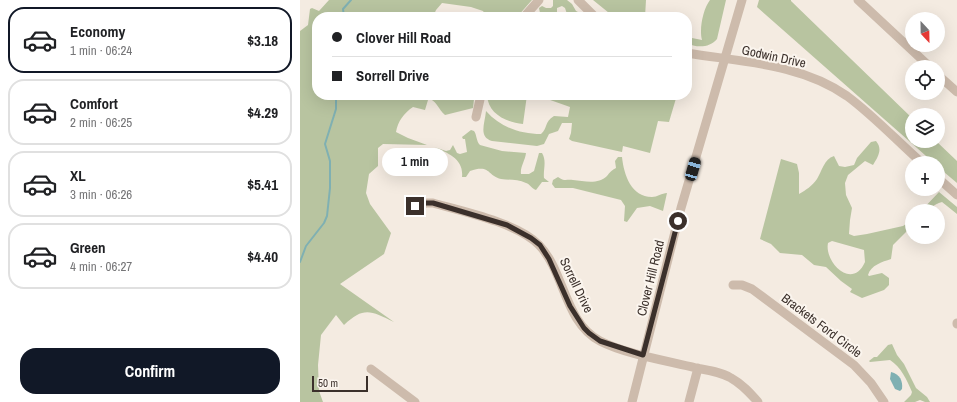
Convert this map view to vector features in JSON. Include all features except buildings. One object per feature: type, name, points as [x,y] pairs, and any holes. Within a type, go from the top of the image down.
[{"type":"street","points":[[528,12],[539,0]]},
{"type":"street","points":[[578,0],[590,12]]},
{"type":"street","name":"Clover Hill Road","points":[[632,402],[681,208],[742,0]]},
{"type":"street","points":[[858,0],[922,60]]},
{"type":"street","name":"Godwin Drive","points":[[692,54],[786,69],[832,87],[864,110],[914,156]]},
{"type":"street","points":[[945,81],[957,92]]},
{"type":"street","points":[[476,117],[479,100]]},
{"type":"street","points":[[945,184],[957,195]]},
{"type":"street","name":"Sorrell Drive","points":[[415,206],[433,203],[507,225],[531,238],[540,245],[549,259],[570,306],[584,328],[600,341],[643,355],[698,368],[730,378],[743,386],[758,402]]},
{"type":"street","name":"Brackets Ford Circle","points":[[733,285],[742,285],[752,289],[854,365],[871,384],[884,402]]},
{"type":"street","points":[[689,402],[698,368]]},
{"type":"street","points":[[371,369],[415,402]]},
{"type":"green space","points":[[329,0],[532,0],[521,12],[484,12],[471,7],[442,3],[435,12],[312,12],[312,100],[428,100],[425,110],[413,107],[407,112],[398,124],[396,132],[427,145],[383,144],[378,148],[378,166],[369,174],[366,193],[370,204],[391,233],[384,254],[340,284],[394,322],[368,312],[357,315],[344,325],[336,315],[321,335],[318,365],[319,391],[323,402],[300,402],[300,31],[308,25],[310,9],[312,8],[319,11]]},
{"type":"green space","points":[[553,0],[567,0],[578,12],[566,12],[565,8],[562,6],[557,8],[557,12],[540,12],[539,8],[542,6],[551,8],[553,6]]},
{"type":"green space","points":[[593,0],[646,0],[645,12],[608,12]]},
{"type":"green space","points":[[710,0],[726,0],[717,39],[707,46],[694,46],[692,45],[692,38],[702,40],[702,19],[705,8]]},
{"type":"green space","points":[[759,0],[791,0],[905,111],[905,137],[757,7]]},
{"type":"green space","points":[[432,100],[474,100],[473,108],[445,115]]},
{"type":"green space","points":[[488,100],[526,100],[523,124],[504,119],[499,116],[494,112]]},
{"type":"green space","points":[[550,100],[676,100],[669,122],[658,121],[650,153],[623,146],[622,152],[572,141],[569,139],[572,123],[562,123],[558,131],[549,134],[544,144],[537,146],[492,141],[485,136],[484,133],[483,129],[486,111],[504,125],[518,131],[541,134],[545,130],[549,120],[554,116],[568,117],[570,107]]},
{"type":"green space","points":[[471,130],[474,131],[480,145],[502,151],[526,153],[521,174],[529,174],[534,171],[539,153],[542,153],[545,162],[544,178],[549,182],[542,182],[536,190],[529,184],[517,180],[497,178],[488,171],[482,169],[470,171],[466,177],[462,177],[462,171],[458,161],[450,154],[434,147],[446,151],[450,150],[453,145],[457,153],[460,154],[467,152],[465,139],[462,137]]},
{"type":"green space","points":[[876,141],[879,150],[878,156],[873,165],[865,161],[848,175],[845,183],[846,195],[852,208],[849,234],[854,236],[867,234],[905,225],[905,233],[893,245],[891,259],[874,266],[868,275],[882,273],[889,278],[889,285],[884,290],[862,298],[850,292],[852,289],[826,267],[814,265],[802,255],[780,253],[771,244],[760,239],[781,159],[797,164],[799,173],[799,194],[809,188],[819,176],[826,162],[834,156],[839,166],[845,167],[854,165],[857,158],[871,142]],"holes":[[[832,241],[864,250],[865,262],[860,270],[853,274],[847,274],[840,270],[830,258],[828,243]]]},
{"type":"green space","points":[[917,148],[943,148],[957,161],[957,183],[945,173],[945,156],[926,156]]},
{"type":"green space","points":[[618,157],[622,157],[627,178],[634,189],[639,193],[652,197],[667,193],[663,211],[650,206],[637,208],[627,222],[624,221],[625,206],[621,200],[573,188],[555,188],[552,184],[553,180],[558,177],[564,180],[591,182],[599,181],[616,168],[615,161]]},
{"type":"green space","points":[[935,196],[944,196],[957,207],[957,214],[942,202],[928,204]]},
{"type":"green space","points":[[892,344],[916,388],[927,397],[930,402],[920,400],[915,402],[904,402],[912,392],[906,378],[897,366],[890,360],[869,361],[874,357],[877,357],[888,345]]},
{"type":"water","points":[[891,372],[897,374],[900,378],[902,389],[900,391],[895,389],[890,379]]},
{"type":"waterway","points":[[343,12],[343,9],[351,0]]},
{"type":"waterway","points":[[300,262],[306,246],[324,223],[327,216],[330,188],[330,161],[325,144],[336,109],[336,100]]},
{"type":"route","points":[[415,206],[433,203],[507,225],[531,238],[540,245],[551,262],[570,306],[584,328],[600,341],[643,355],[678,221]]}]
